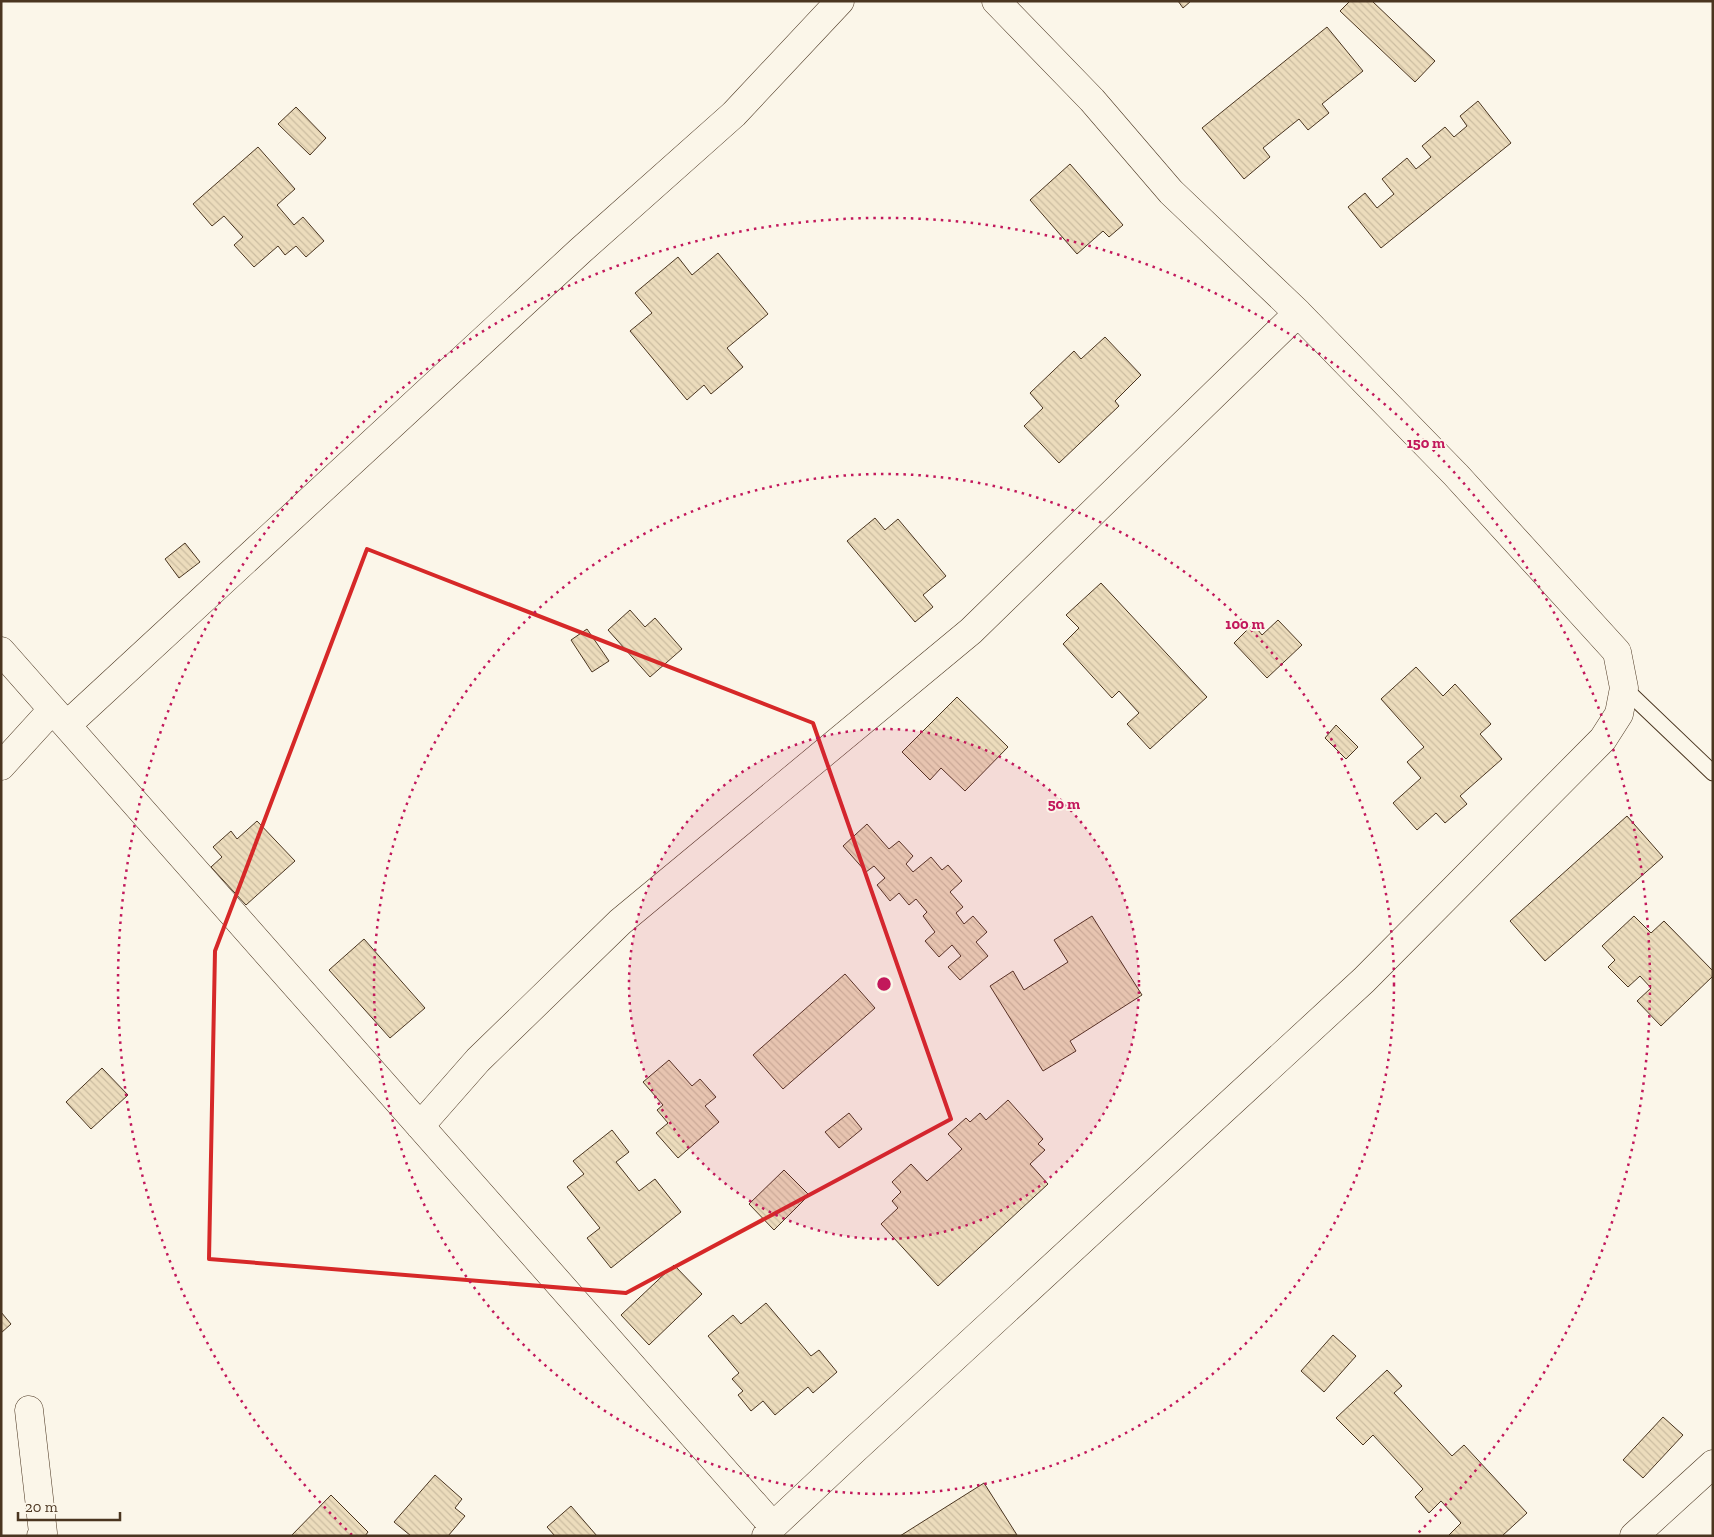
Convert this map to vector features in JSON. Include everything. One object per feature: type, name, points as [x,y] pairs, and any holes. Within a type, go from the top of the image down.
[{"type":"street","points":[[1,766],[60,717],[734,114],[840,1]]},
{"type":"street","points":[[1,651],[420,1126],[770,1533],[1364,980],[1603,739],[1619,714],[1624,688],[1617,652],[1501,522],[1298,313],[1171,192],[1092,100],[996,1]]},
{"type":"street","points":[[420,1126],[478,1060],[620,922],[972,631],[1298,313]]},
{"type":"street","points":[[28,1410],[43,1533],[41,1536]]},
{"type":"street","points":[[1634,1536],[1713,1464]]},
{"type":"lane","points":[[1624,688],[1713,773]]},
{"type":"highlighted area","points":[[367,549],[813,723],[951,1119],[626,1293],[209,1259],[215,951]]},
{"type":"building","points":[[1178,1],[1191,1],[1183,8]]},
{"type":"building","points":[[1350,1],[1372,1],[1435,61],[1415,82],[1340,11]]},
{"type":"building","points":[[1327,27],[1363,71],[1322,104],[1329,113],[1308,130],[1299,119],[1263,148],[1270,157],[1244,179],[1202,128]]},
{"type":"building","points":[[1478,101],[1511,143],[1381,248],[1348,207],[1365,193],[1377,208],[1394,194],[1382,179],[1407,158],[1416,169],[1431,157],[1422,146],[1445,127],[1454,137],[1467,126],[1460,116]]},
{"type":"building","points":[[296,107],[326,138],[310,155],[278,124]]},
{"type":"building","points":[[258,147],[295,189],[277,205],[294,225],[303,217],[324,241],[306,257],[296,246],[285,255],[278,246],[254,267],[234,245],[243,237],[224,216],[212,226],[193,204]]},
{"type":"building","points":[[1070,164],[1123,225],[1109,237],[1103,231],[1077,254],[1030,200]]},
{"type":"building","points":[[718,253],[768,314],[727,348],[743,367],[711,394],[704,385],[687,400],[630,331],[652,313],[635,293],[678,257],[692,275]]},
{"type":"building","points":[[1105,337],[1141,375],[1115,401],[1119,406],[1059,463],[1024,426],[1043,408],[1030,393],[1074,351],[1081,359]]},
{"type":"building","points":[[875,518],[885,530],[898,519],[946,576],[923,595],[933,607],[915,622],[847,541]]},
{"type":"building","points":[[185,543],[200,562],[179,578],[165,559]]},
{"type":"building","points":[[1101,583],[1207,697],[1150,749],[1127,724],[1139,713],[1119,691],[1112,698],[1063,644],[1079,628],[1066,615]]},
{"type":"building","points":[[630,610],[645,627],[655,618],[682,649],[650,677],[608,630]]},
{"type":"building","points":[[1278,620],[1302,645],[1267,678],[1234,643],[1253,624],[1262,635]]},
{"type":"building","points":[[587,629],[609,661],[592,672],[571,640]]},
{"type":"building","points":[[1416,667],[1443,696],[1455,684],[1491,724],[1480,734],[1502,759],[1460,796],[1467,804],[1445,823],[1436,813],[1417,830],[1393,803],[1421,778],[1407,762],[1424,747],[1381,699]]},
{"type":"building","points":[[957,697],[1008,747],[965,791],[941,768],[930,780],[902,752]]},
{"type":"building","points":[[1336,725],[1358,747],[1346,759],[1325,738]]},
{"type":"building","points":[[1627,816],[1663,857],[1545,961],[1510,921]]},
{"type":"building","points":[[257,821],[295,861],[246,905],[211,867],[222,857],[213,847],[231,831],[237,839]]},
{"type":"building","points":[[867,824],[889,849],[899,841],[913,856],[906,864],[913,872],[931,857],[942,870],[948,865],[962,881],[950,892],[963,907],[956,913],[964,924],[973,916],[987,932],[976,942],[988,956],[960,980],[948,967],[961,956],[952,945],[939,957],[925,941],[935,932],[923,916],[927,912],[916,899],[909,905],[899,893],[890,901],[877,885],[885,878],[874,866],[866,872],[843,846]]},
{"type":"building","points":[[1092,916],[1142,995],[1070,1041],[1076,1051],[1043,1071],[990,986],[1013,971],[1024,990],[1068,962],[1054,940]]},
{"type":"building","points":[[1634,916],[1651,933],[1664,921],[1713,971],[1713,976],[1661,1026],[1637,1001],[1651,988],[1640,976],[1628,987],[1608,967],[1615,960],[1602,946]]},
{"type":"building","points":[[364,939],[425,1008],[390,1038],[329,970]]},
{"type":"building","points":[[845,974],[875,1008],[783,1089],[753,1055]]},
{"type":"building","points":[[669,1060],[692,1086],[700,1079],[716,1097],[705,1106],[719,1122],[678,1158],[656,1133],[668,1123],[657,1110],[663,1105],[643,1082]]},
{"type":"building","points":[[102,1068],[128,1095],[91,1129],[66,1102]]},
{"type":"building","points":[[1008,1100],[1043,1139],[1038,1144],[1045,1150],[1030,1164],[1048,1184],[938,1286],[881,1224],[898,1208],[892,1201],[901,1192],[892,1182],[911,1164],[927,1181],[962,1149],[948,1134],[966,1118],[970,1122],[980,1113],[986,1120]]},
{"type":"building","points":[[849,1113],[862,1129],[839,1148],[825,1132]]},
{"type":"building","points":[[612,1130],[629,1152],[616,1162],[639,1191],[655,1179],[681,1212],[611,1268],[587,1238],[600,1228],[567,1187],[584,1174],[573,1161]]},
{"type":"building","points":[[784,1170],[809,1195],[774,1230],[749,1204]]},
{"type":"building","points":[[674,1265],[702,1294],[649,1345],[621,1315]]},
{"type":"building","points":[[766,1303],[811,1356],[819,1350],[837,1372],[813,1393],[808,1387],[775,1415],[763,1401],[751,1411],[738,1395],[743,1391],[732,1379],[739,1373],[708,1336],[733,1315],[741,1324]]},
{"type":"building","points":[[1,1312],[11,1324],[1,1333]]},
{"type":"building","points":[[1333,1335],[1356,1356],[1324,1392],[1301,1371]]},
{"type":"building","points":[[1387,1370],[1402,1386],[1394,1393],[1452,1456],[1464,1445],[1527,1513],[1502,1536],[1448,1536],[1461,1523],[1441,1501],[1429,1513],[1415,1497],[1423,1489],[1373,1435],[1363,1445],[1336,1418]]},
{"type":"building","points":[[1663,1417],[1683,1435],[1643,1478],[1623,1460]]},
{"type":"building","points":[[435,1475],[462,1499],[455,1508],[465,1516],[448,1536],[411,1536],[394,1522]]},
{"type":"building","points":[[984,1483],[1017,1535],[900,1536]]},
{"type":"building","points":[[331,1495],[368,1532],[365,1536],[291,1536]]},
{"type":"building","points":[[571,1506],[597,1536],[555,1536],[547,1527]]}]
